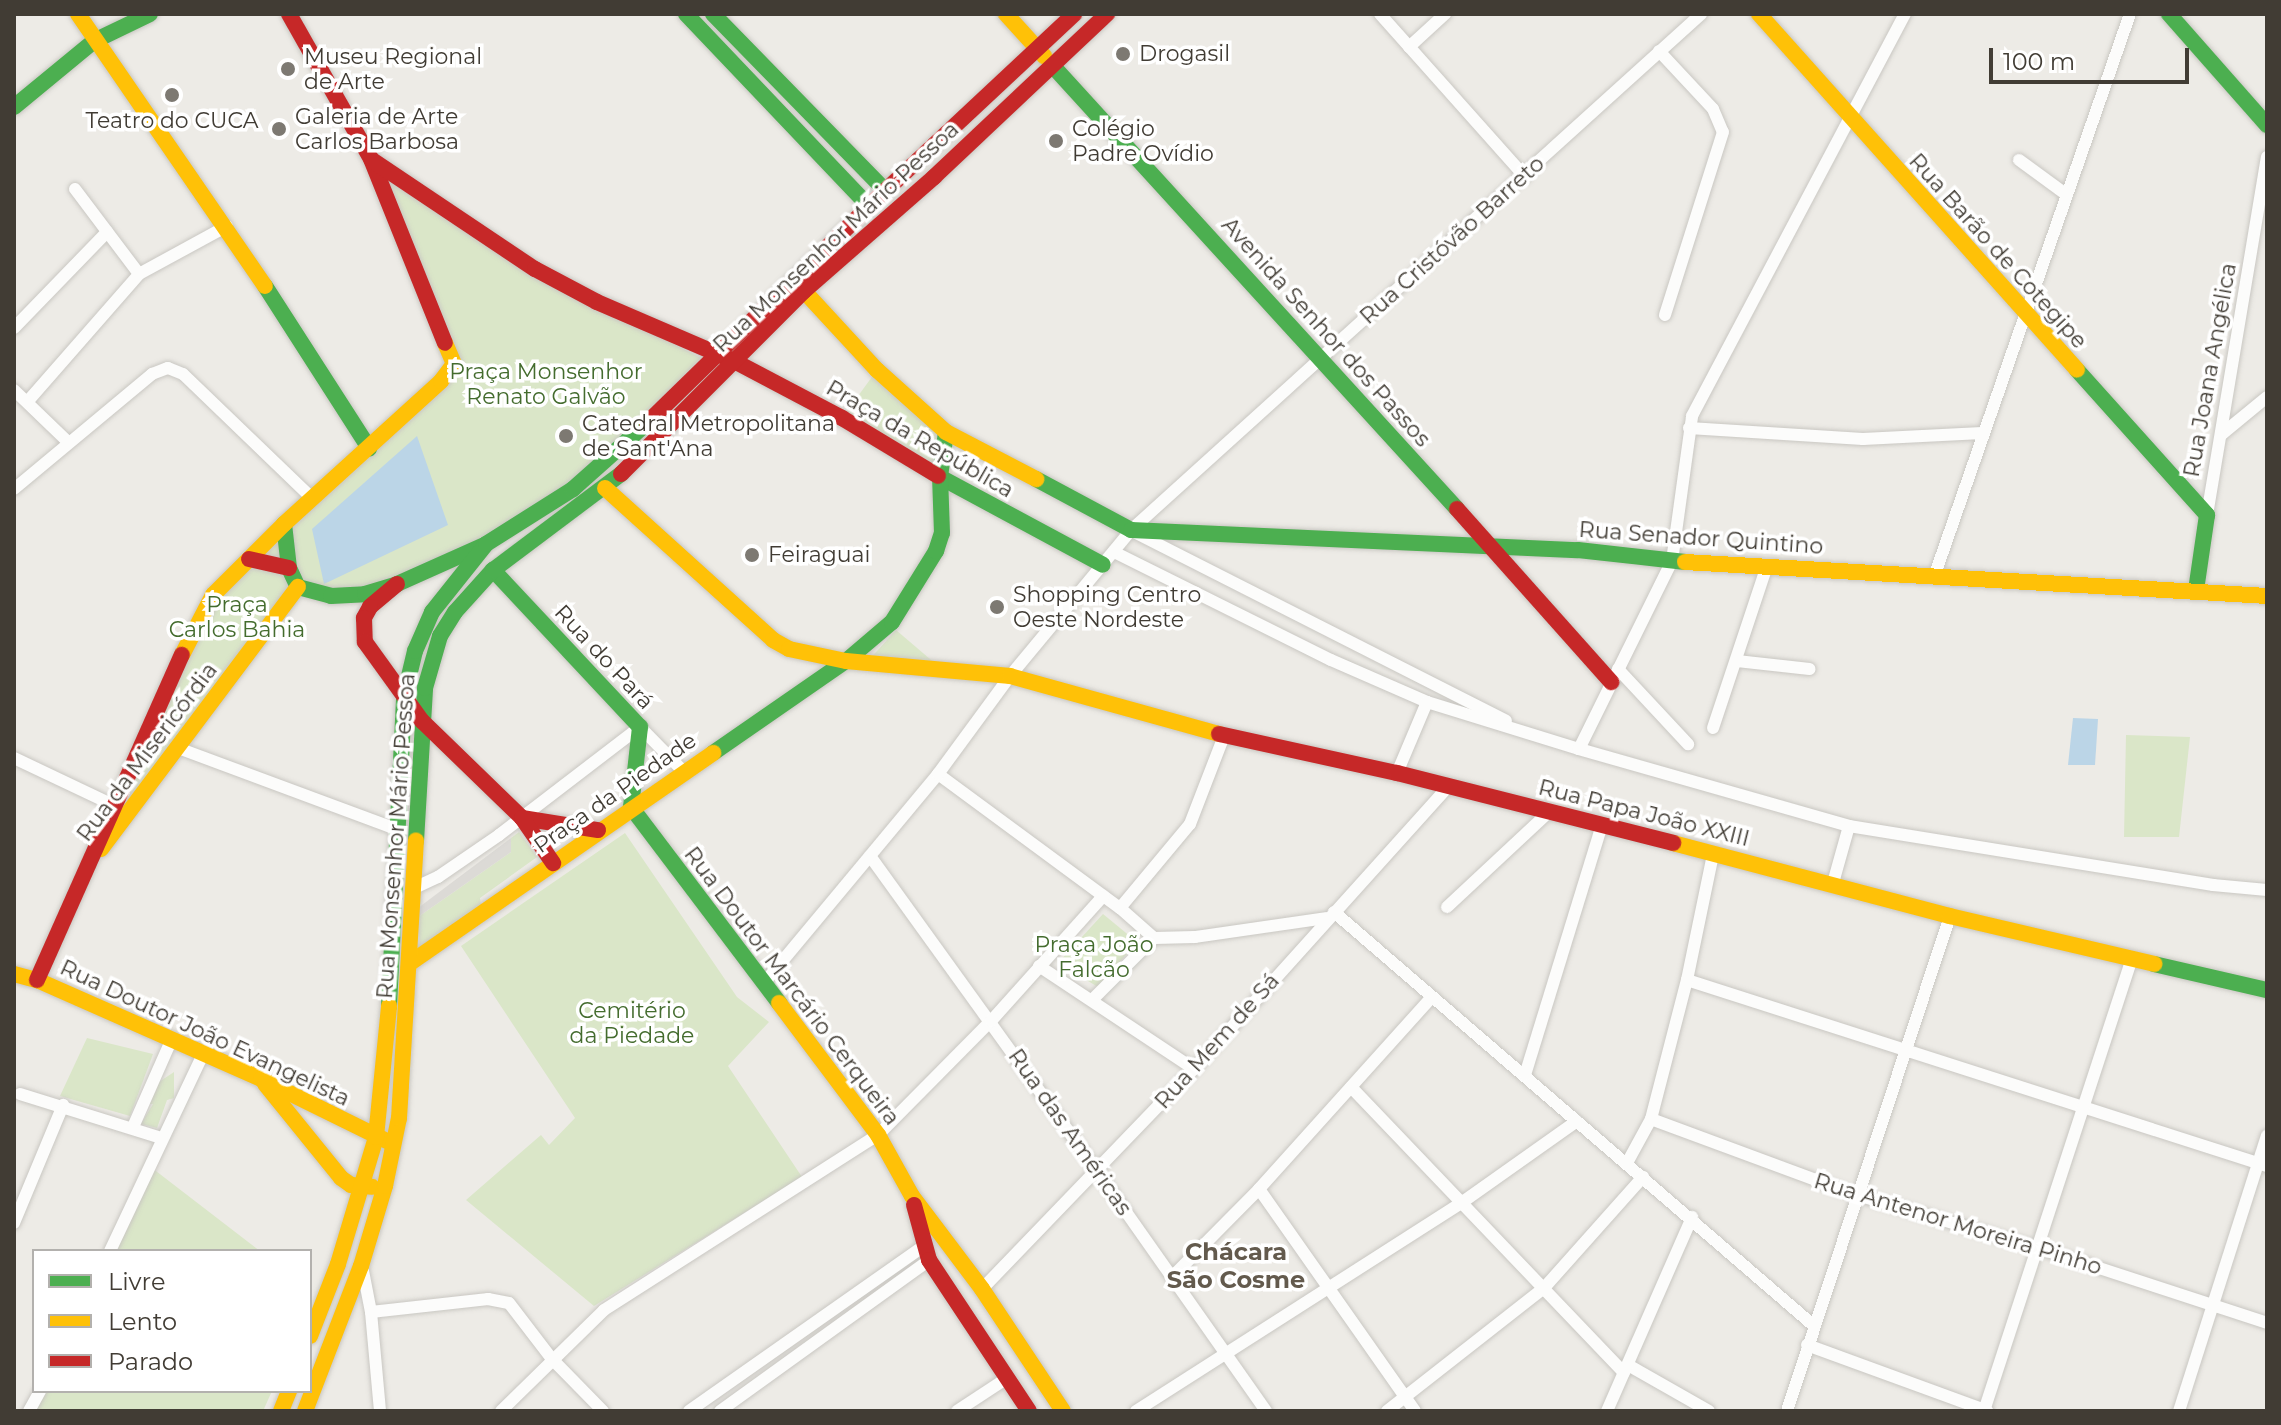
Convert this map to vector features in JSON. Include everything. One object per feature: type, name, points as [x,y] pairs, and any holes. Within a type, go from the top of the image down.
[{"type":"main road","points":[[78,14],[94,41],[227,226],[369,448]]},
{"type":"main road","points":[[14,107],[94,41],[150,14]]},
{"type":"main road","points":[[289,14],[371,159],[454,359],[446,377],[284,524],[289,568],[298,587],[346,597],[397,584],[486,544]]},
{"type":"main road","points":[[686,14],[869,206]]},
{"type":"main road","points":[[713,14],[886,191]]},
{"type":"main road","name":"Avenida Senhor dos Passos","points":[[1006,14],[1321,356],[1490,548],[1614,675]]},
{"type":"main road","name":"Rua Monsenhor Mário Pessoa","points":[[312,1330],[363,1188],[376,1137],[386,1056],[404,697],[415,651],[432,612],[486,544],[573,489],[602,466],[714,354],[1074,14]]},
{"type":"main road","name":"Rua Monsenhor Mário Pessoa","points":[[312,1393],[361,1266],[385,1186],[394,1143],[402,1088],[422,721],[428,667],[455,612],[493,570],[605,488],[676,424],[804,291],[934,177],[1107,14]]},
{"type":"main road","name":"Rua Barão de Cotegipe","points":[[1759,14],[2207,515]]},
{"type":"main road","points":[[2169,14],[2267,125]]},
{"type":"main road","points":[[804,291],[816,269],[923,168],[941,141]]},
{"type":"main road","points":[[371,159],[535,269],[597,302],[714,354]]},
{"type":"main road","name":"Praça da República","points":[[804,291],[877,370],[946,432],[1131,530]]},
{"type":"main road","name":"Praça da República","points":[[714,354],[734,361],[842,418],[940,477],[1108,558]]},
{"type":"main road","name":"Praça da Piedade","points":[[410,963],[631,807],[846,661],[892,622],[936,551],[944,515],[940,477],[946,432]]},
{"type":"main road","name":"Rua Papa João XXIII","points":[[605,488],[780,646],[846,661],[959,674],[1010,676],[1224,736],[1397,773],[1833,883],[1950,916],[2267,990]]},
{"type":"main road","name":"Rua Joana Angélica","points":[[2196,590],[2207,515]]},
{"type":"main road","name":"Rua da Misericórdia","points":[[37,980],[197,621],[213,595],[284,524]]},
{"type":"main road","name":"Rua Senador Quintino","points":[[1131,530],[1578,550],[1672,561],[2267,596]]},
{"type":"main road","points":[[249,559],[289,568]]},
{"type":"main road","name":"Rua do Pará","points":[[493,570],[640,727]]},
{"type":"main road","points":[[397,584],[370,607],[364,631],[374,659],[422,721],[522,818],[553,863]]},
{"type":"main road","name":"Rua da Misericórdia","points":[[88,867],[298,587]]},
{"type":"main road","points":[[631,807],[640,727]]},
{"type":"main road","name":"Rua Doutor Marcário Cerqueira","points":[[631,807],[878,1135],[912,1196],[982,1289],[1063,1411]]},
{"type":"main road","points":[[522,818],[598,830]]},
{"type":"main road","name":"Rua Doutor João Evangelista","points":[[14,974],[37,980],[261,1079],[394,1143]]},
{"type":"main road","points":[[261,1079],[341,1178],[363,1188],[385,1186]]},
{"type":"main road","name":"Rua Doutor Marcário Cerqueira","points":[[912,1196],[926,1253],[1029,1411]]},
{"type":"street","points":[[1380,14],[1525,177]]},
{"type":"street","points":[[1409,47],[1445,14]]},
{"type":"street","name":"Rua Cristóvão Barreto","points":[[764,983],[938,774],[1010,676],[1131,530],[1321,356],[1525,177],[1701,14]]},
{"type":"street","points":[[1579,749],[1672,561],[1689,428],[1849,115],[1905,14]]},
{"type":"street","points":[[1934,577],[2130,14]]},
{"type":"street","points":[[1659,51],[1713,109],[1723,132],[1665,315]]},
{"type":"street","name":"Rua Joana Angélica","points":[[2207,515],[2267,157]]},
{"type":"street","points":[[2019,160],[2067,195]]},
{"type":"street","points":[[75,189],[139,274]]},
{"type":"street","points":[[28,401],[139,274],[227,226]]},
{"type":"street","points":[[14,328],[107,232]]},
{"type":"street","points":[[14,489],[152,374],[162,369],[175,369],[312,498]]},
{"type":"street","points":[[14,390],[68,442]]},
{"type":"street","points":[[2222,434],[2267,397]]},
{"type":"street","points":[[1689,428],[1863,439],[1982,433]]},
{"type":"street","points":[[1131,530],[1536,736]]},
{"type":"street","points":[[1108,558],[1427,702],[1579,749],[1849,826],[2213,885],[2267,890]]},
{"type":"street","points":[[1713,728],[1767,566]]},
{"type":"street","points":[[1737,661],[1810,669]]},
{"type":"street","points":[[1614,675],[1688,744]]},
{"type":"street","points":[[1397,773],[1427,702]]},
{"type":"street","name":"Rua do Pará","points":[[640,727],[684,772]]},
{"type":"street","name":"Praça da Piedade","points":[[412,889],[438,877],[522,818],[640,727]]},
{"type":"street","points":[[1120,908],[1195,815],[1224,736]]},
{"type":"street","points":[[178,748],[396,829]]},
{"type":"street","points":[[14,758],[113,805]]},
{"type":"street","points":[[938,774],[1120,908],[1154,938],[1195,937],[1331,915],[1692,1217],[1813,1325]]},
{"type":"street","name":"Rua Mem de Sá","points":[[982,1289],[1194,1069],[1447,788]]},
{"type":"street","points":[[1447,907],[1549,812]]},
{"type":"street","points":[[1525,1075],[1602,824]]},
{"type":"street","points":[[1833,883],[1849,826]]},
{"type":"street","points":[[1627,1163],[1651,1119],[1687,980],[1713,854]]},
{"type":"street","name":"Rua das Américas","points":[[870,856],[991,1021],[1266,1411]]},
{"type":"street","points":[[501,1411],[604,1310],[878,1135],[991,1021],[1103,896]]},
{"type":"street","points":[[1787,1411],[1950,916]]},
{"type":"street","points":[[1092,1000],[1154,938]]},
{"type":"street","points":[[1807,1345],[1985,1411],[2132,959]]},
{"type":"street","points":[[1039,966],[1194,1069]]},
{"type":"street","points":[[1687,980],[2263,1165]]},
{"type":"street","points":[[1172,1277],[1259,1189],[1432,997]]},
{"type":"street","points":[[133,1127],[171,1041]]},
{"type":"street","points":[[111,1249],[203,1054]]},
{"type":"street","points":[[1351,1087],[1626,1369],[1709,1411]]},
{"type":"street","points":[[20,1094],[161,1138]]},
{"type":"street","points":[[14,1223],[63,1105]]},
{"type":"street","name":"Rua Antenor Moreira Pinho","points":[[1651,1119],[1857,1195],[2038,1248],[2267,1323]]},
{"type":"street","points":[[1136,1411],[1464,1201],[1577,1121]]},
{"type":"street","points":[[2179,1411],[2263,1165],[2267,1136]]},
{"type":"street","points":[[1387,1411],[1544,1288],[1643,1177]]},
{"type":"street","points":[[1259,1189],[1415,1411]]},
{"type":"street","points":[[1607,1411],[1692,1217]]},
{"type":"street","points":[[689,1411],[926,1253]]},
{"type":"street","points":[[720,1411],[926,1253]]},
{"type":"street","points":[[361,1266],[371,1312],[380,1411]]},
{"type":"street","points":[[371,1312],[499,1299],[515,1310],[552,1359],[603,1411]]},
{"type":"street","points":[[957,1411],[1007,1378]]},
{"type":"street","points":[[29,1411],[39,1393]]},
{"type":"green space","name":"Praça Monsenhor Renato Galvão","points":[[371,160],[597,305],[701,358],[599,462],[486,541],[396,580],[345,594],[297,584],[88,867],[197,621],[287,526],[453,369]]},
{"type":"green space","points":[[877,370],[946,432],[940,477],[842,418]]},
{"type":"green space","points":[[896,630],[937,665],[868,661]]},
{"type":"green space","points":[[2126,735],[2190,737],[2179,837],[2124,837]]},
{"type":"green space","points":[[519,832],[537,857],[480,898],[481,906],[420,951],[418,917],[511,852],[511,838]]},
{"type":"green space","name":"Cemitério da Piedade","points":[[625,833],[737,997],[769,1022],[728,1066],[802,1177],[594,1306],[466,1200],[541,1135],[549,1145],[575,1118],[461,946]]},
{"type":"green space","name":"Praça João Falcão","points":[[1103,914],[1137,942],[1098,987],[1058,963]]},
{"type":"green space","points":[[87,1038],[153,1054],[130,1116],[60,1096]]},
{"type":"green space","points":[[174,1072],[174,1098],[167,1100],[157,1128],[141,1124],[153,1104],[149,1104],[156,1084]]},
{"type":"green space","points":[[152,1168],[257,1249],[113,1249]]},
{"type":"green space","points":[[43,1393],[271,1393],[263,1411],[34,1411]]},
{"type":"shaded area","points":[[511,838],[511,852],[418,917],[418,908]]},
{"type":"water","points":[[417,436],[448,525],[324,584],[312,529]]},
{"type":"water","points":[[2073,718],[2098,719],[2095,765],[2068,765]]},
{"type":"traffic: fast","points":[[14,107],[94,41],[150,14]]},
{"type":"traffic: fast","points":[[686,14],[869,206]]},
{"type":"traffic: fast","points":[[713,14],[886,191]]},
{"type":"traffic: fast","points":[[2169,14],[2267,125]]},
{"type":"traffic: fast","points":[[1051,64],[1457,509]]},
{"type":"traffic: fast","points":[[265,286],[369,448]]},
{"type":"traffic: fast","points":[[2077,370],[2207,515],[2196,590]]},
{"type":"traffic: fast","points":[[389,1006],[404,697],[415,651],[432,612],[486,544],[573,489],[647,423]]},
{"type":"traffic: fast","points":[[713,753],[846,661],[892,622],[936,551],[942,533],[940,477],[946,432]]},
{"type":"traffic: fast","points":[[416,841],[425,688],[440,636],[455,612],[493,570],[621,474]]},
{"type":"traffic: fast","points":[[938,476],[1103,565]]},
{"type":"traffic: fast","points":[[1036,479],[1131,530],[1578,550],[1685,562]]},
{"type":"traffic: fast","points":[[284,524],[289,568],[298,587],[331,596],[365,594],[397,584],[484,545]]},
{"type":"traffic: fast","points":[[493,570],[640,727],[631,807],[779,1003]]},
{"type":"traffic: fast","points":[[2154,964],[2267,990]]},
{"type":"traffic: slow","points":[[78,14],[265,286]]},
{"type":"traffic: slow","points":[[1006,14],[1044,56]]},
{"type":"traffic: slow","points":[[1759,14],[2077,370]]},
{"type":"traffic: slow","points":[[804,291],[877,370],[946,432],[1036,479]]},
{"type":"traffic: slow","points":[[182,655],[213,595],[284,524],[441,381],[454,364],[445,343]]},
{"type":"traffic: slow","points":[[605,488],[773,640],[789,649],[846,661],[1010,676],[1219,734]]},
{"type":"traffic: slow","points":[[1685,562],[2267,596]]},
{"type":"traffic: slow","points":[[101,849],[298,587]]},
{"type":"traffic: slow","points":[[410,963],[713,753]]},
{"type":"traffic: slow","points":[[312,1393],[361,1266],[385,1186],[399,1118],[416,841]]},
{"type":"traffic: slow","points":[[1673,843],[1950,916],[2154,964]]},
{"type":"traffic: slow","points":[[14,974],[37,980],[261,1079],[387,1141]]},
{"type":"traffic: slow","points":[[779,1003],[878,1135],[912,1196],[982,1289],[1063,1411]]},
{"type":"traffic: slow","points":[[312,1331],[338,1264],[376,1137],[389,1006]]},
{"type":"traffic: slow","points":[[265,1084],[341,1178],[351,1185],[372,1187]]},
{"type":"traffic: slow","points":[[281,1411],[288,1393]]},
{"type":"traffic: slow","points":[[305,1411],[312,1393]]},
{"type":"traffic: jam","points":[[289,14],[371,159],[445,343]]},
{"type":"traffic: jam","points":[[647,423],[869,206],[1074,14]]},
{"type":"traffic: jam","points":[[621,474],[804,291],[934,177],[1107,14]]},
{"type":"traffic: jam","points":[[372,160],[535,269],[597,302],[734,361],[842,418],[938,476]]},
{"type":"traffic: jam","points":[[1457,509],[1611,682]]},
{"type":"traffic: jam","points":[[249,559],[289,568]]},
{"type":"traffic: jam","points":[[397,584],[370,607],[364,618],[365,642],[422,721],[522,818],[598,830]]},
{"type":"traffic: jam","points":[[37,980],[182,655]]},
{"type":"traffic: jam","points":[[1219,734],[1397,773],[1673,843]]},
{"type":"traffic: jam","points":[[522,818],[553,863]]},
{"type":"traffic: jam","points":[[914,1205],[929,1260],[1029,1411]]},
{"type":"place","name":"Drogasil","points":[[1123,54]]},
{"type":"place","name":"Museu Regional de Arte","points":[[288,69]]},
{"type":"place","name":"Teatro do CUCA","points":[[172,95]]},
{"type":"place","name":"Galeria de Arte Carlos Barbosa","points":[[279,129]]},
{"type":"place","name":"Colégio Padre Ovídio","points":[[1056,141]]},
{"type":"place","name":"Catedral Metropolitana de Sant'Ana","points":[[566,436]]},
{"type":"place","name":"Feiraguai","points":[[752,555]]},
{"type":"place","name":"Shopping Centro Oeste Nordeste","points":[[997,607]]},
{"type":"district","name":"Chácara São Cosme","points":[[1236,1266]]},
{"type":"park label","name":"Praça Carlos Bahia","points":[[237,616]]}]
